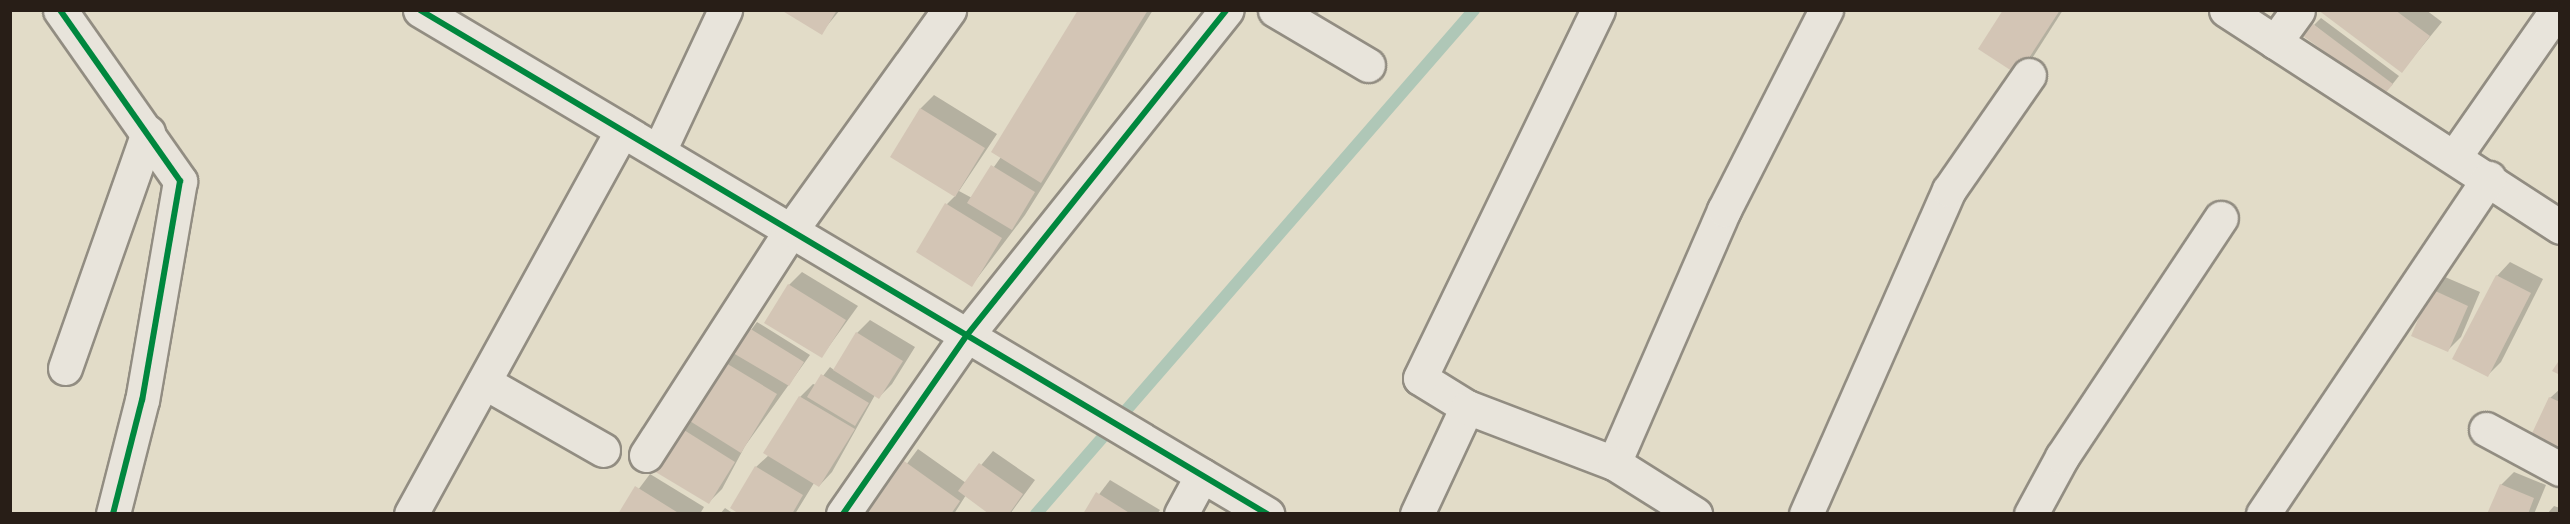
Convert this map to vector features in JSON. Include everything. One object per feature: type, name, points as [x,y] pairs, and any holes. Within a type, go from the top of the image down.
[{"type":"street","points":[[60,10],[148,132],[180,181],[142,400],[113,513]]},
{"type":"street","points":[[420,10],[1267,513]]},
{"type":"street","points":[[659,151],[725,10]]},
{"type":"street","points":[[646,455],[791,230],[949,10]]},
{"type":"street","points":[[843,513],[967,335],[1226,10]]},
{"type":"street","points":[[1275,10],[1368,65]]},
{"type":"street","points":[[1598,10],[1420,378],[1467,406],[1614,463],[1649,501],[1695,513]]},
{"type":"street","points":[[1614,463],[1724,210],[1826,10]]},
{"type":"street","points":[[2226,10],[2489,178],[2559,227]]},
{"type":"street","points":[[2275,42],[2298,10]]},
{"type":"street","points":[[2455,156],[2557,10]]},
{"type":"street","points":[[1806,513],[1949,190],[2029,75]]},
{"type":"street","points":[[417,511],[484,382],[622,130]]},
{"type":"street","points":[[65,369],[148,132]]},
{"type":"street","points":[[2263,513],[2489,178]]},
{"type":"street","points":[[2031,513],[2062,457],[2221,218]]},
{"type":"street","points":[[484,382],[603,450]]},
{"type":"street","points":[[1417,513],[1467,406]]},
{"type":"street","points":[[2486,429],[2559,469]]},
{"type":"street","points":[[1181,513],[1202,475]]},
{"type":"building","points":[[781,10],[837,10],[822,35]]},
{"type":"building","points":[[1078,10],[1148,10],[1041,183],[991,152]]},
{"type":"building","points":[[2003,10],[2060,10],[2018,75],[1978,49]]},
{"type":"building","points":[[2318,10],[2395,10],[2430,36],[2402,73]]},
{"type":"building","points":[[2313,24],[2393,84],[2384,95],[2303,36]]},
{"type":"building","points":[[920,108],[985,148],[955,197],[890,157]]},
{"type":"building","points":[[991,165],[1035,192],[1012,230],[967,203]]},
{"type":"building","points":[[945,203],[1002,238],[972,287],[916,252]]},
{"type":"building","points":[[2496,275],[2531,293],[2488,377],[2452,359]]},
{"type":"building","points":[[788,284],[846,320],[822,358],[764,323]]},
{"type":"building","points":[[2431,289],[2468,306],[2448,352],[2411,336]]},
{"type":"building","points":[[749,328],[804,362],[789,386],[733,353]]},
{"type":"building","points":[[856,332],[903,361],[879,399],[833,370]]},
{"type":"building","points":[[2560,359],[2560,375],[2552,371]]},
{"type":"building","points":[[721,360],[777,394],[741,453],[685,418]]},
{"type":"building","points":[[821,374],[869,403],[855,426],[807,397]]},
{"type":"building","points":[[799,396],[855,429],[819,487],[763,453]]},
{"type":"building","points":[[2549,397],[2560,402],[2560,464],[2525,448]]},
{"type":"building","points":[[676,425],[735,462],[709,504],[649,468]]},
{"type":"building","points":[[904,461],[960,501],[951,514],[867,514]]},
{"type":"building","points":[[979,463],[1023,494],[1009,514],[989,514],[958,491]]},
{"type":"building","points":[[755,466],[803,495],[792,514],[739,514],[730,508]]},
{"type":"building","points":[[2500,484],[2534,498],[2528,514],[2487,514]]},
{"type":"building","points":[[635,486],[680,514],[618,514]]},
{"type":"building","points":[[1096,492],[1131,514],[1083,514]]},
{"type":"waterway","points":[[1036,514],[1474,10]]},
{"type":"cycle path","points":[[60,10],[180,181],[142,400],[113,514]]},
{"type":"cycle path","points":[[420,10],[1267,514]]},
{"type":"cycle path","points":[[843,514],[967,335],[1226,10]]}]
